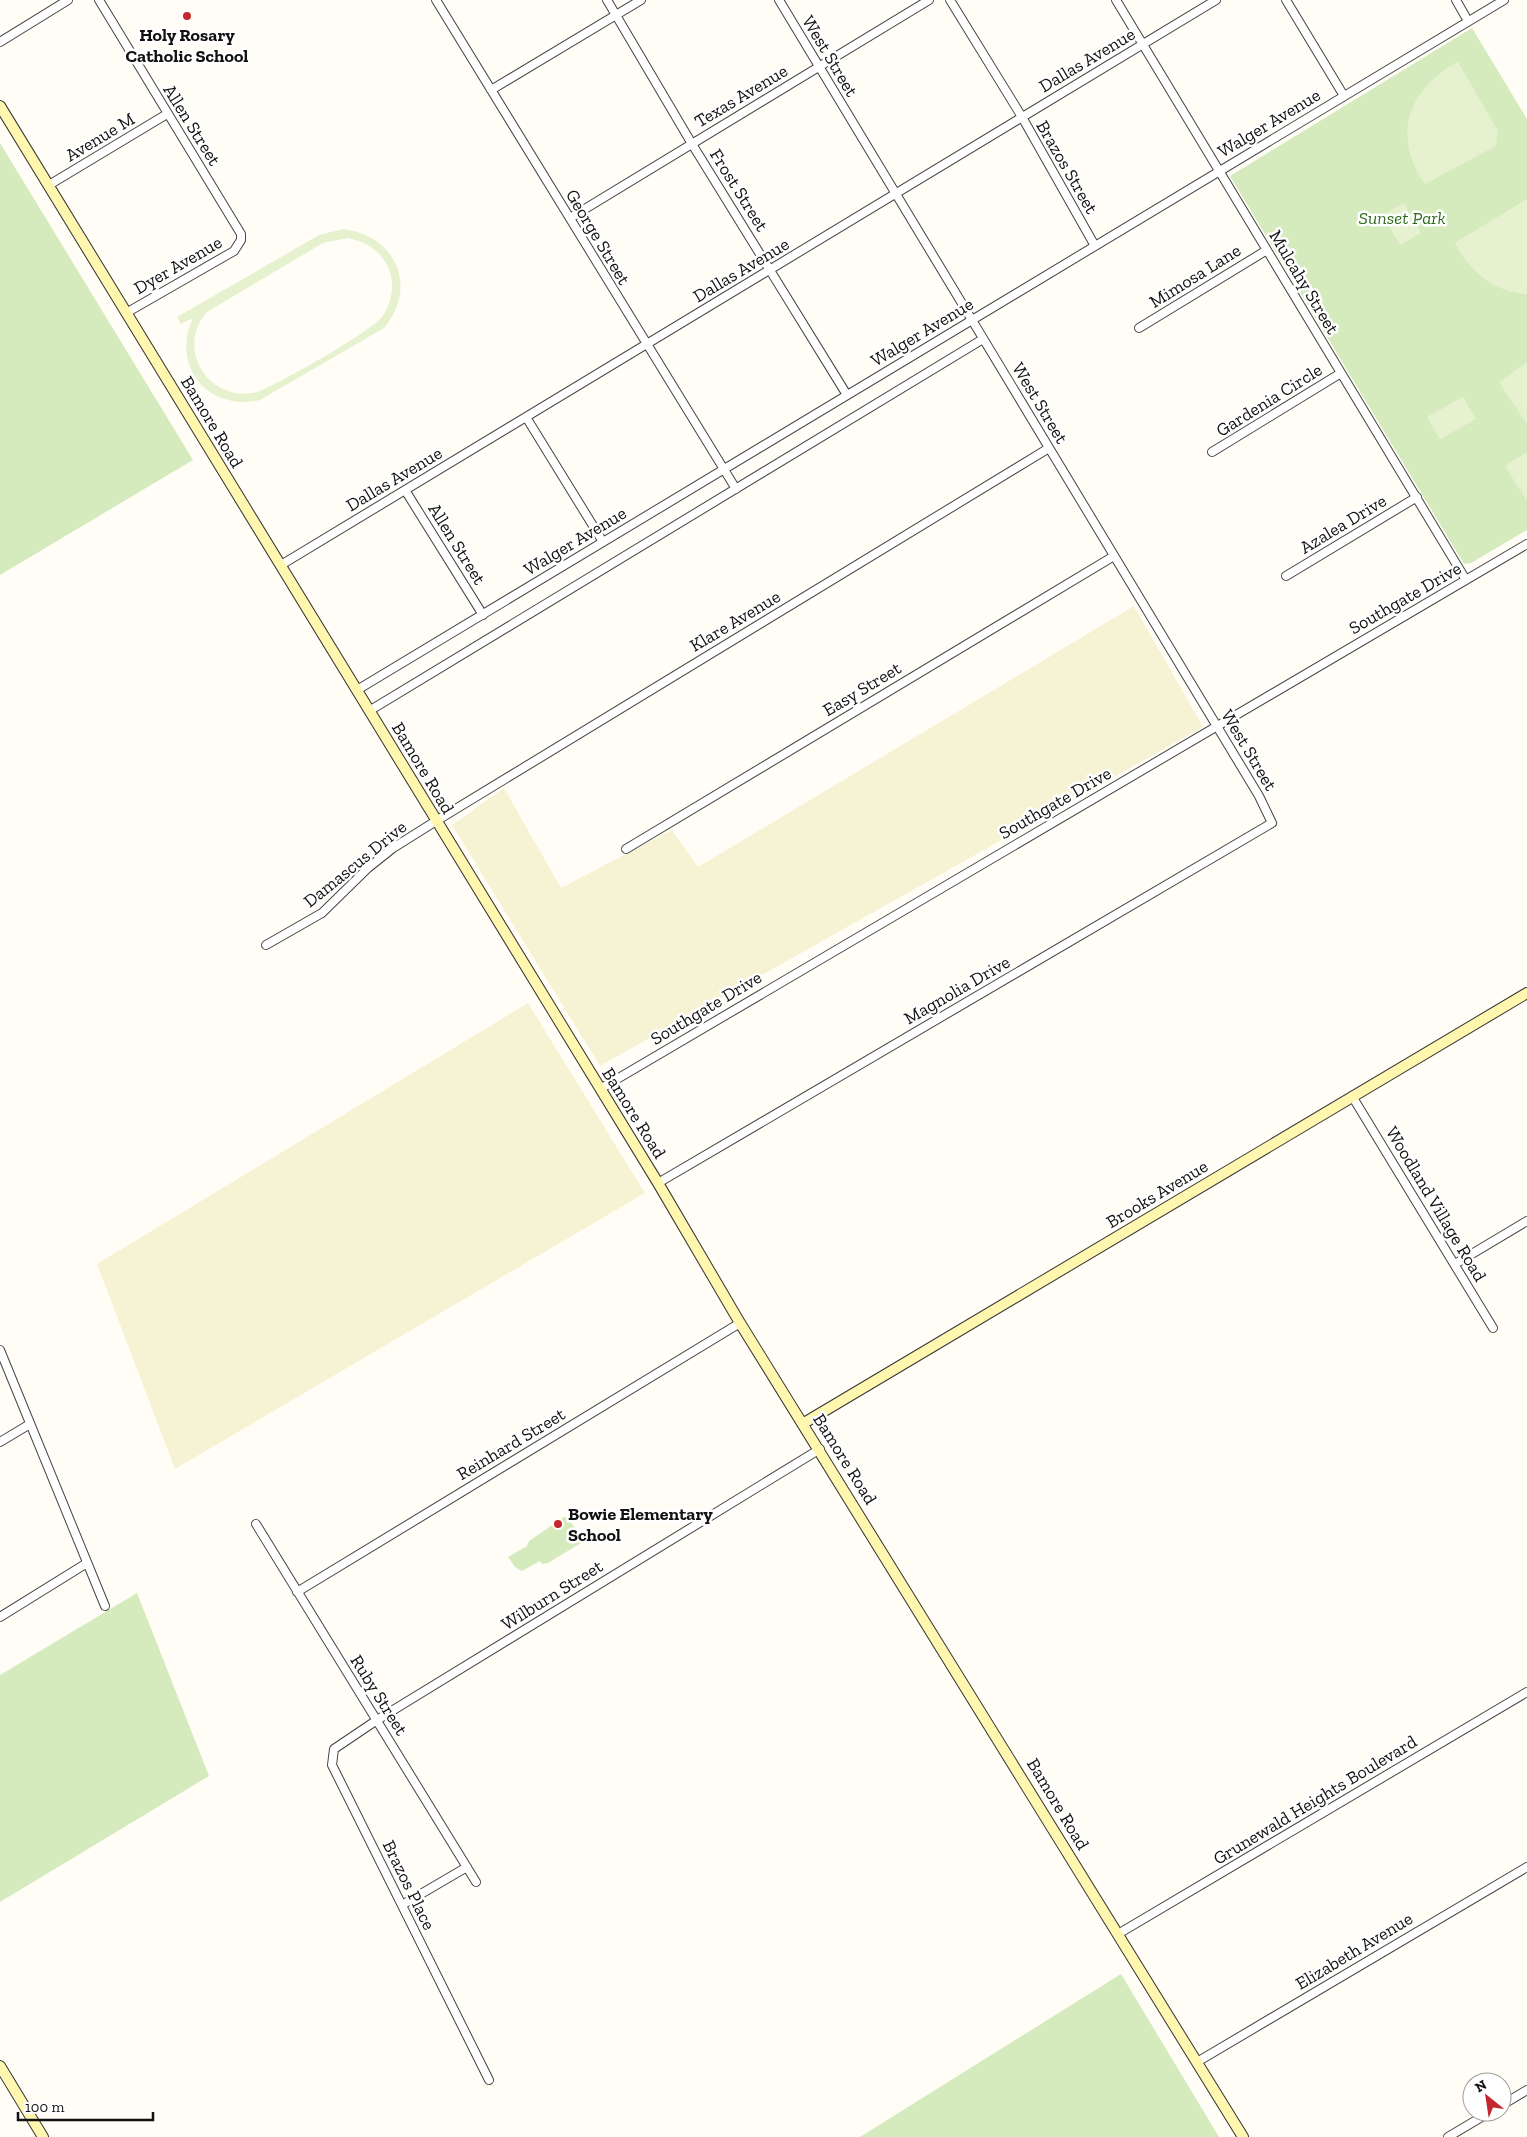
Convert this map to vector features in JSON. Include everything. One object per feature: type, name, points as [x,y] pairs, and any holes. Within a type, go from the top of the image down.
[{"type":"street","points":[[0,42],[68,0]]},
{"type":"street","name":"Allen Street","points":[[99,0],[167,114],[238,226],[241,240]]},
{"type":"street","name":"George Street","points":[[436,0],[736,489]]},
{"type":"street","name":"Frost Street","points":[[607,0],[692,144],[847,395]]},
{"type":"street","points":[[491,90],[641,0]]},
{"type":"street","name":"West Street","points":[[779,0],[1217,725],[1259,796],[1272,823]]},
{"type":"street","name":"Texas Avenue","points":[[570,218],[929,0]]},
{"type":"street","name":"Brazos Street","points":[[950,0],[1022,117],[1095,246]]},
{"type":"street","name":"Mulcahy Street","points":[[1116,0],[1466,580]]},
{"type":"street","name":"Dallas Avenue","points":[[281,566],[1216,0]]},
{"type":"street","points":[[1286,0],[1344,96]]},
{"type":"street","points":[[1456,0],[1468,21]]},
{"type":"street","name":"Walger Avenue","points":[[357,690],[1504,0]]},
{"type":"street","name":"Bamore Road","points":[[0,106],[658,1183],[740,1323],[804,1423],[1243,2137]]},
{"type":"street","name":"Avenue M","points":[[49,185],[167,114]]},
{"type":"street","name":"Dyer Avenue","points":[[126,313],[234,251],[241,240]]},
{"type":"street","name":"Mimosa Lane","points":[[1139,328],[1266,250]]},
{"type":"street","points":[[369,711],[983,339]]},
{"type":"street","name":"Gardenia Circle","points":[[1212,452],[1341,373]]},
{"type":"street","points":[[526,418],[603,542]]},
{"type":"street","name":"Klare Avenue","points":[[436,820],[1049,448]]},
{"type":"street","name":"Allen Street","points":[[405,490],[483,614]]},
{"type":"street","name":"Azalea Drive","points":[[1286,576],[1416,498]]},
{"type":"street","name":"Southgate Drive","points":[[600,1089],[1527,544]]},
{"type":"street","name":"Easy Street","points":[[626,849],[1114,556]]},
{"type":"street","name":"Damascus Drive","points":[[266,944],[322,913],[368,868],[393,848],[436,820]]},
{"type":"street","name":"Magnolia Drive","points":[[658,1183],[1272,823]]},
{"type":"street","name":"Brooks Avenue","points":[[804,1423],[1352,1096],[1527,994]]},
{"type":"street","name":"Woodland Village Road","points":[[1352,1096],[1493,1328]]},
{"type":"street","points":[[1454,1264],[1527,1221]]},
{"type":"street","name":"Reinhard Street","points":[[297,1592],[740,1323]]},
{"type":"street","points":[[0,1350],[105,1606]]},
{"type":"street","points":[[0,1442],[30,1424]]},
{"type":"street","name":"Wilburn Street","points":[[377,1720],[820,1449]]},
{"type":"street","name":"Ruby Street","points":[[256,1524],[476,1882]]},
{"type":"street","points":[[0,1617],[87,1563]]},
{"type":"street","name":"Grunewald Heights Boulevard","points":[[1118,1934],[1527,1692]]},
{"type":"street","name":"Brazos Place","points":[[377,1720],[334,1749],[332,1764],[489,2080]]},
{"type":"street","points":[[402,1905],[467,1867]]},
{"type":"street","name":"Elizabeth Avenue","points":[[1197,2062],[1527,1867]]},
{"type":"street","points":[[0,2066],[43,2137]]},
{"type":"street","points":[[1512,2099],[1527,2090]]},
{"type":"street","points":[[1448,2137],[1473,2122]]},
{"type":"shaded area","points":[[1134,606],[1203,727],[600,1066],[452,825],[504,788],[561,888],[672,830],[698,867]]},
{"type":"shaded area","points":[[528,1003],[645,1193],[175,1469],[97,1264]]},
{"type":"green space","name":"Sunset Park","points":[[1472,28],[1527,119],[1527,530],[1471,563],[1464,564],[1230,176]]},
{"type":"green space","points":[[1458,62],[1498,131],[1496,146],[1425,184],[1415,166],[1409,149],[1407,132],[1410,115],[1416,100],[1427,86],[1441,73]]},
{"type":"green space","points":[[0,143],[193,460],[0,575]]},
{"type":"green space","points":[[1527,199],[1527,294],[1504,289],[1484,279],[1468,263],[1455,243]]},
{"type":"green space","points":[[1404,203],[1421,233],[1400,245],[1382,215]]},
{"type":"green space","points":[[343,229],[361,233],[376,241],[388,252],[396,265],[400,280],[400,296],[394,312],[384,328],[260,400],[242,402],[225,399],[210,392],[199,382],[191,369],[187,353],[187,336],[193,318],[181,324],[177,317],[319,235]],"holes":[[[348,238],[378,252],[389,269],[392,281],[392,294],[382,317],[360,334],[323,357],[257,392],[240,394],[225,390],[212,382],[202,370],[196,357],[194,342],[198,327],[207,312],[323,243]]]},
{"type":"green space","points":[[1527,362],[1527,424],[1499,382]]},
{"type":"green space","points":[[1463,397],[1476,419],[1440,439],[1427,417]]},
{"type":"green space","points":[[1527,452],[1527,501],[1505,466]]},
{"type":"green space","points":[[564,1517],[567,1517],[583,1539],[581,1543],[548,1563],[542,1564],[540,1561],[522,1571],[515,1567],[508,1557],[527,1546],[529,1541]]},
{"type":"green space","points":[[137,1593],[209,1776],[0,1902],[0,1675]]},
{"type":"green space","points":[[1121,1974],[1219,2137],[860,2137]]},
{"type":"place","name":"Holy Rosary Catholic School","points":[[187,16]]},
{"type":"place","name":"Bowie Elementary School","points":[[558,1524]]}]
